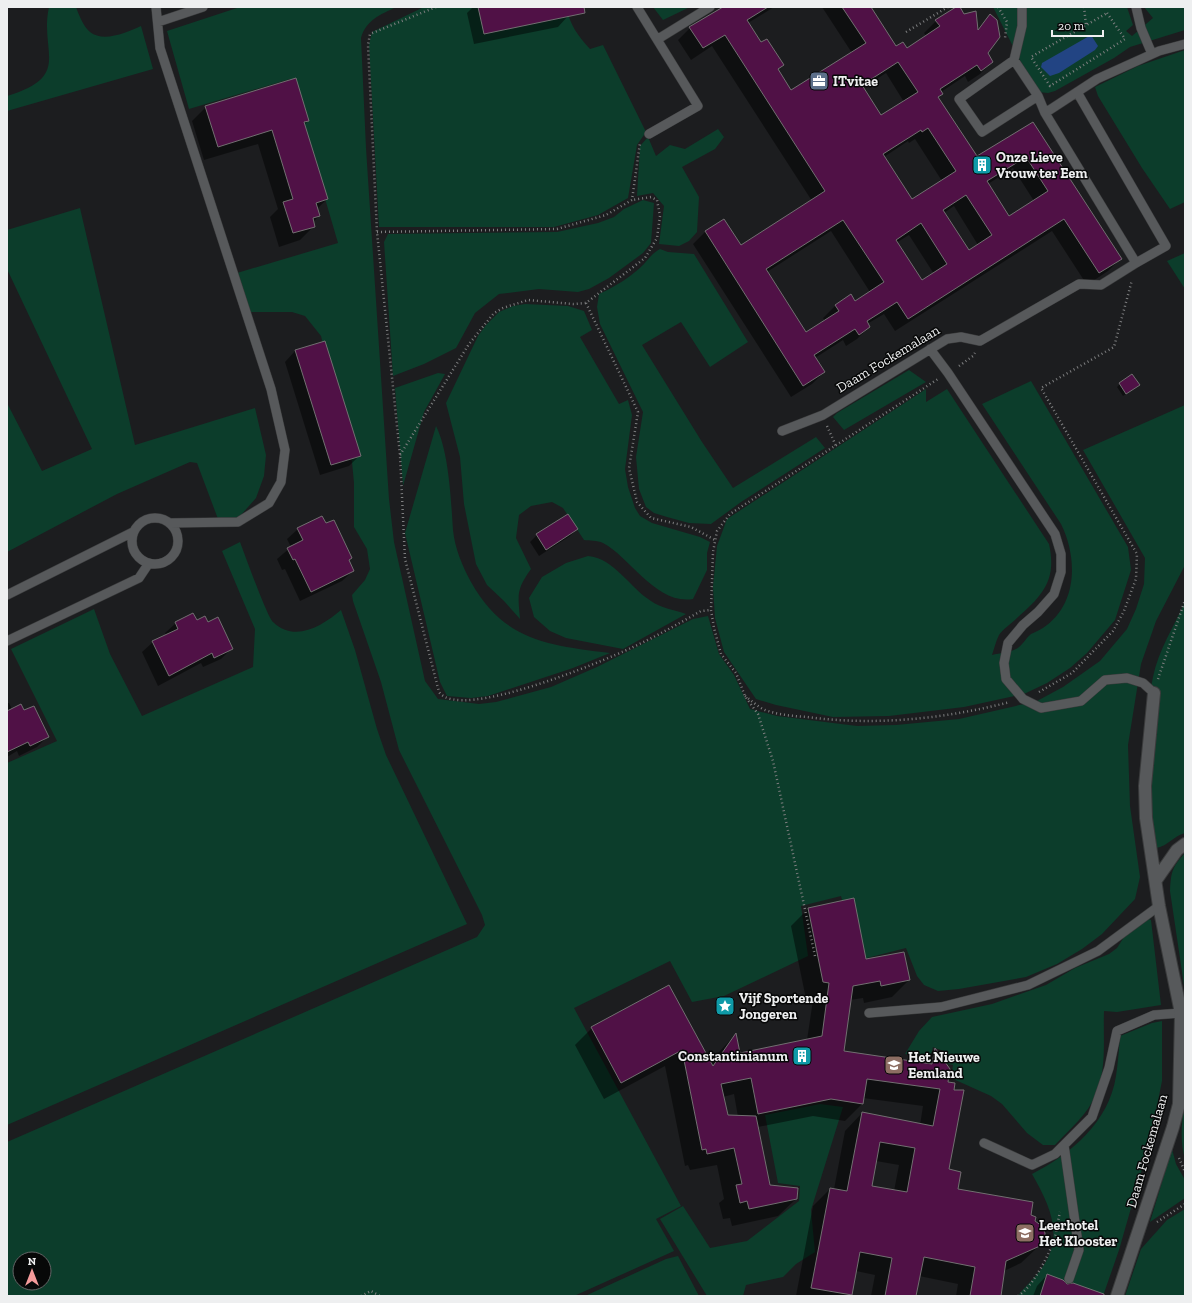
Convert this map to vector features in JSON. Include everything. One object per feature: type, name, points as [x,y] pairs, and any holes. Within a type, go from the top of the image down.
[{"type":"street","name":"Daam Fockemalaan","points":[[1117,1296],[1137,1239],[1179,1104],[1181,1013],[1159,906],[1146,818],[1145,786],[1154,693]]},
{"type":"street","points":[[1156,880],[1177,850],[1185,844]]},
{"type":"lane","points":[[156,7],[160,48],[272,389],[285,450],[281,482],[268,503],[238,522],[170,523]]},
{"type":"lane","points":[[158,22],[203,7]]},
{"type":"lane","points":[[637,7],[698,106],[645,137]]},
{"type":"lane","points":[[658,39],[710,7]]},
{"type":"lane","points":[[1022,7],[1022,26],[1014,60],[959,99],[982,132],[1038,96]]},
{"type":"lane","points":[[1136,7],[1141,28],[1152,54]]},
{"type":"lane","points":[[1045,113],[1097,79],[1152,54],[1185,44]]},
{"type":"lane","points":[[1014,60],[1038,96],[1045,113],[1136,263]]},
{"type":"lane","points":[[980,341],[1079,284],[1101,285],[1166,246],[1077,92]]},
{"type":"lane","name":"Daam Fockemalaan","points":[[782,431],[823,415],[947,339],[961,337],[980,341]]},
{"type":"lane","points":[[930,349],[948,373],[1055,534],[1061,554],[1061,572],[1054,594],[1038,612],[1023,625],[1008,643],[1004,663],[1006,679],[1023,699],[1041,708],[1081,701],[1105,680],[1127,678],[1142,683],[1154,693]]},
{"type":"lane","points":[[7,595],[133,532],[141,522],[153,517],[166,520],[170,523],[176,530],[178,543],[173,555],[162,563],[149,563],[140,559],[134,551],[131,542],[133,532]]},
{"type":"lane","points":[[7,641],[139,578],[149,563]]},
{"type":"lane","points":[[869,1013],[941,1007],[1028,985],[1098,951],[1159,906]]},
{"type":"lane","points":[[984,1143],[1032,1165],[1055,1154],[1092,1117],[1109,1068],[1117,1031],[1154,1015],[1181,1013]]},
{"type":"lane","points":[[1064,1145],[1078,1250],[1069,1279]]},
{"type":"path","points":[[436,7],[370,34],[368,45],[376,232],[400,455],[405,559],[439,692],[443,697],[454,700],[481,700],[543,683],[630,648],[701,611],[711,610]]},
{"type":"path","points":[[906,32],[948,7]]},
{"type":"path","points":[[1084,7],[1086,25]]},
{"type":"path","points":[[1107,13],[1125,39],[1050,86],[1031,57],[1086,25],[1107,13]]},
{"type":"path","points":[[632,200],[638,145],[645,137]]},
{"type":"path","points":[[376,232],[557,229],[606,215],[632,200],[651,197],[657,200],[660,216],[654,245],[645,258],[586,303],[573,304],[528,300],[507,306],[494,313],[469,344],[400,455]]},
{"type":"path","points":[[745,696],[764,709],[777,714],[836,721],[871,722],[949,716],[1023,699],[1048,688],[1072,673],[1095,651],[1113,631],[1124,611],[1136,579],[1138,554],[1041,388],[1114,346],[1136,263]]},
{"type":"path","points":[[586,303],[638,412],[629,468],[637,502],[651,518],[691,527],[715,540]]},
{"type":"path","points":[[815,956],[773,761],[758,714],[745,696],[736,673],[721,654],[711,610],[711,565],[715,540],[720,525],[730,514],[973,356],[980,341]]},
{"type":"path","points":[[823,415],[836,446]]},
{"type":"path","points":[[1154,693],[1185,600]]},
{"type":"path","points":[[1018,1296],[1029,1286],[1037,1274],[1055,1238],[1060,1211],[1072,1201]]},
{"type":"path","points":[[1137,1239],[1168,1213],[1185,1204]]},
{"type":"path","points":[[361,1296],[371,1291],[380,1296]]},
{"type":"green space","points":[[49,7],[76,7],[85,27],[90,32],[102,37],[109,37],[141,26],[153,69],[7,111],[7,96],[27,88],[40,80],[47,71],[49,61],[47,23]]},
{"type":"green space","points":[[240,7],[396,7],[370,22],[361,38],[366,148],[389,499],[394,542],[425,681],[438,699],[479,704],[496,702],[551,687],[597,667],[693,619],[708,616],[719,654],[734,675],[750,709],[777,716],[857,726],[896,725],[959,719],[1037,701],[1063,687],[1100,661],[1127,629],[1136,609],[1144,584],[1145,558],[1083,450],[1185,405],[1185,565],[1156,621],[1141,664],[1128,745],[1130,806],[1140,877],[1135,899],[1102,934],[1082,949],[1057,964],[1026,977],[959,989],[938,991],[924,985],[917,976],[906,948],[859,960],[841,896],[801,906],[808,956],[724,996],[692,1002],[670,961],[574,1008],[681,1206],[656,1219],[674,1251],[574,1296],[7,1296],[7,1142],[477,937],[485,925],[482,915],[399,750],[381,682],[353,601],[352,595],[365,580],[370,569],[367,549],[354,527],[354,483],[352,462],[321,336],[305,316],[292,312],[249,312],[237,273],[338,243],[290,79],[189,109],[167,31]]},
{"type":"green space","points":[[424,7],[566,7],[575,30],[590,49],[603,45],[646,132],[637,145],[628,198],[598,215],[554,227],[379,227],[369,45],[372,32]]},
{"type":"green space","points":[[653,7],[690,7],[663,20]]},
{"type":"green space","points":[[993,7],[1127,7],[1133,25],[1126,31],[1132,36],[1153,18],[1144,7],[1185,7],[1185,30],[1130,47],[1114,58],[1055,91],[1048,93],[1038,92],[1029,78]]},
{"type":"green space","points":[[1185,50],[1185,202],[1170,209],[1142,168],[1098,96],[1095,87],[1138,66]]},
{"type":"green space","points":[[718,129],[724,137],[715,149],[682,167],[699,197],[697,232],[689,241],[679,246],[659,244],[664,206],[653,193],[637,196],[640,146],[648,137],[656,156],[670,145],[685,149]]},
{"type":"green space","points":[[643,200],[654,203],[651,243],[643,253],[609,278],[589,289],[578,292],[539,289],[499,294],[475,313],[456,348],[424,364],[393,376],[384,242],[388,234],[557,232],[598,223],[614,217],[624,209]]},
{"type":"green space","points":[[80,208],[135,445],[255,408],[266,455],[264,476],[256,498],[241,515],[221,527],[197,463],[190,462],[117,494],[7,552],[7,403],[42,471],[92,449],[7,269],[7,230]]},
{"type":"green space","points":[[660,249],[668,252],[694,254],[748,342],[710,367],[681,322],[642,345],[702,442],[733,488],[816,437],[825,448],[741,502],[711,524],[689,523],[654,513],[646,507],[639,489],[636,457],[643,412],[600,324],[597,307],[599,294],[629,277]]},
{"type":"green space","points":[[1185,253],[1185,289],[1167,261]]},
{"type":"green space","points":[[525,304],[568,306],[584,311],[592,330],[580,337],[619,404],[628,400],[632,415],[625,469],[628,487],[635,508],[640,516],[652,523],[700,537],[710,542],[707,553],[707,570],[693,599],[680,599],[667,595],[655,588],[623,558],[603,543],[584,540],[563,508],[552,502],[531,506],[519,515],[516,538],[531,569],[520,587],[520,619],[487,585],[476,564],[464,504],[460,457],[446,403],[478,336],[486,325],[499,312],[513,306]]},
{"type":"green space","points":[[909,370],[926,382],[844,430],[833,417],[837,413]]},
{"type":"green space","points":[[438,373],[445,374],[424,412],[403,486],[395,388]]},
{"type":"green space","points":[[1031,381],[1128,547],[1131,570],[1115,620],[1087,653],[1070,668],[1047,683],[1024,694],[964,707],[889,716],[833,717],[776,705],[756,699],[724,652],[715,618],[713,587],[717,546],[727,519],[926,389],[926,402],[947,389],[1049,544],[1051,568],[1046,586],[1034,602],[999,635],[992,655],[1016,649],[1031,634],[1045,626],[1057,615],[1065,604],[1072,578],[1070,550],[1066,537],[1061,524],[982,404]]},
{"type":"green space","points":[[436,426],[447,462],[455,544],[459,557],[471,582],[484,602],[498,617],[513,628],[530,637],[547,643],[567,647],[610,653],[573,668],[488,696],[471,698],[447,696],[440,682],[405,533]]},
{"type":"green space","points":[[240,542],[270,617],[273,622],[281,628],[299,632],[308,630],[325,622],[341,610],[355,650],[377,729],[386,755],[467,924],[7,1125],[7,763],[57,741],[11,649],[94,609],[110,654],[142,716],[253,667],[255,629],[222,551]]},
{"type":"green space","points":[[588,556],[606,562],[643,595],[655,603],[686,614],[623,649],[566,638],[550,631],[534,617],[529,598],[542,577],[566,563]]},
{"type":"green space","points":[[1185,602],[1185,833],[1157,848],[1152,848],[1148,762],[1148,718],[1150,697],[1155,667]]},
{"type":"green space","points":[[1185,853],[1185,992],[1170,891],[1173,870],[1177,862]]},
{"type":"green space","points":[[1146,918],[1151,920],[1161,1005],[1117,1012],[1104,1011],[1103,1064],[1102,1074],[1096,1094],[1083,1115],[1055,1145],[1043,1145],[1027,1133],[1002,1104],[991,1096],[951,1078],[953,1065],[944,1063],[948,1053],[933,1047],[930,1059],[905,1054],[919,1031],[932,1017],[992,1004],[1046,985],[1075,968],[1109,954],[1117,948],[1126,934]]},
{"type":"green space","points":[[1162,1021],[1162,1081],[1149,1145],[1119,1250],[1103,1296],[1018,1296],[1047,1261],[1052,1248],[1053,1224],[1050,1211],[1032,1174],[1061,1157],[1086,1135],[1097,1122],[1112,1093],[1117,1071],[1120,1036],[1152,1023]]},
{"type":"green space","points":[[820,1104],[843,1107],[811,1210],[815,1252],[796,1264],[783,1277],[746,1285],[743,1296],[707,1296],[660,1219],[683,1206],[710,1248],[747,1241],[799,1201],[800,1186],[778,1183],[765,1115]]},
{"type":"green space","points":[[1185,1104],[1185,1160],[1182,1146],[1182,1132]]},
{"type":"green space","points":[[1172,1149],[1176,1164],[1185,1180],[1185,1198],[1150,1222]]},
{"type":"green space","points":[[1185,1209],[1185,1296],[1125,1296],[1141,1249],[1167,1220]]},
{"type":"green space","points":[[678,1256],[699,1296],[585,1296],[666,1259]]},
{"type":"water","points":[[1091,35],[1098,46],[1095,50],[1059,73],[1050,76],[1041,67],[1042,63]]},
{"type":"building","points":[[478,7],[584,7],[585,13],[484,34]]},
{"type":"building","name":"Onze Lieve Vrouw ter Eem","points":[[723,7],[768,7],[747,20],[761,42],[767,39],[784,65],[778,69],[791,90],[866,43],[842,7],[871,7],[896,46],[903,42],[907,48],[940,26],[935,20],[956,7],[960,7],[964,14],[976,11],[978,30],[990,14],[997,20],[1000,37],[988,53],[993,62],[981,71],[977,65],[940,89],[943,94],[938,97],[977,156],[1033,122],[1122,259],[1099,273],[1064,219],[908,319],[897,302],[867,321],[870,327],[859,335],[855,329],[814,355],[825,372],[803,386],[705,231],[724,219],[741,245],[825,191],[725,35],[703,48],[689,27]],"holes":[[[898,62],[918,92],[881,115],[862,85]],[[928,128],[956,171],[912,199],[883,154],[921,130],[922,132]],[[1026,157],[1048,191],[1009,216],[987,181]],[[966,195],[992,235],[969,250],[943,210]],[[843,220],[884,282],[855,301],[851,294],[835,305],[839,311],[806,332],[766,269]],[[921,223],[947,264],[922,280],[896,240]]]},
{"type":"building","points":[[296,78],[309,121],[304,122],[328,199],[316,203],[320,216],[313,218],[315,227],[293,233],[283,202],[293,199],[272,130],[218,147],[205,106]]},
{"type":"building","points":[[325,341],[361,456],[331,465],[295,350]]},
{"type":"building","points":[[1132,374],[1140,385],[1126,394],[1119,383]]},
{"type":"building","points":[[568,514],[578,529],[546,550],[536,534]]},
{"type":"building","points":[[322,516],[326,523],[334,520],[352,558],[349,560],[354,571],[311,592],[295,559],[293,560],[287,548],[303,540],[297,528]]},
{"type":"building","points":[[193,613],[197,620],[205,616],[208,622],[218,617],[233,649],[214,658],[212,653],[169,676],[152,641],[178,629],[175,622]]},
{"type":"building","points":[[21,704],[24,710],[34,706],[49,737],[30,746],[28,742],[7,752],[7,711]]},
{"type":"building","points":[[854,898],[866,959],[904,952],[910,980],[881,986],[880,981],[853,986],[844,1051],[932,1064],[935,1048],[950,1069],[948,1082],[955,1083],[954,1090],[964,1090],[949,1169],[961,1172],[958,1189],[1033,1202],[1031,1215],[1036,1217],[1035,1221],[1042,1226],[1045,1233],[1045,1239],[1040,1246],[1006,1261],[1001,1296],[970,1296],[975,1267],[924,1257],[916,1296],[885,1296],[892,1258],[860,1252],[852,1295],[811,1288],[830,1188],[847,1191],[862,1112],[933,1126],[940,1089],[867,1079],[863,1104],[831,1099],[758,1114],[751,1078],[721,1084],[728,1115],[756,1116],[770,1185],[798,1188],[797,1199],[749,1209],[747,1201],[740,1203],[736,1185],[742,1184],[734,1148],[707,1154],[706,1149],[702,1150],[682,1050],[621,1083],[591,1027],[669,985],[713,1066],[736,1033],[740,1053],[822,1036],[829,983],[823,982],[808,908]],"holes":[[[880,1142],[915,1148],[907,1192],[872,1186]]]},
{"type":"building","points":[[1047,1274],[1063,1280],[1067,1284],[1073,1283],[1104,1294],[1104,1296],[1040,1296]]},
{"type":"place","name":"ITvitae","points":[[819,81]]},
{"type":"place","name":"Onze Lieve Vrouw ter Eem","points":[[982,165]]},
{"type":"place","name":"Vijf Sportende Jongeren","points":[[725,1006]]},
{"type":"place","name":"Constantinianum","points":[[802,1056]]},
{"type":"place","name":"Het Nieuwe Eemland","points":[[894,1065]]},
{"type":"place","name":"Leerhotel Het Klooster","points":[[1025,1233]]}]
